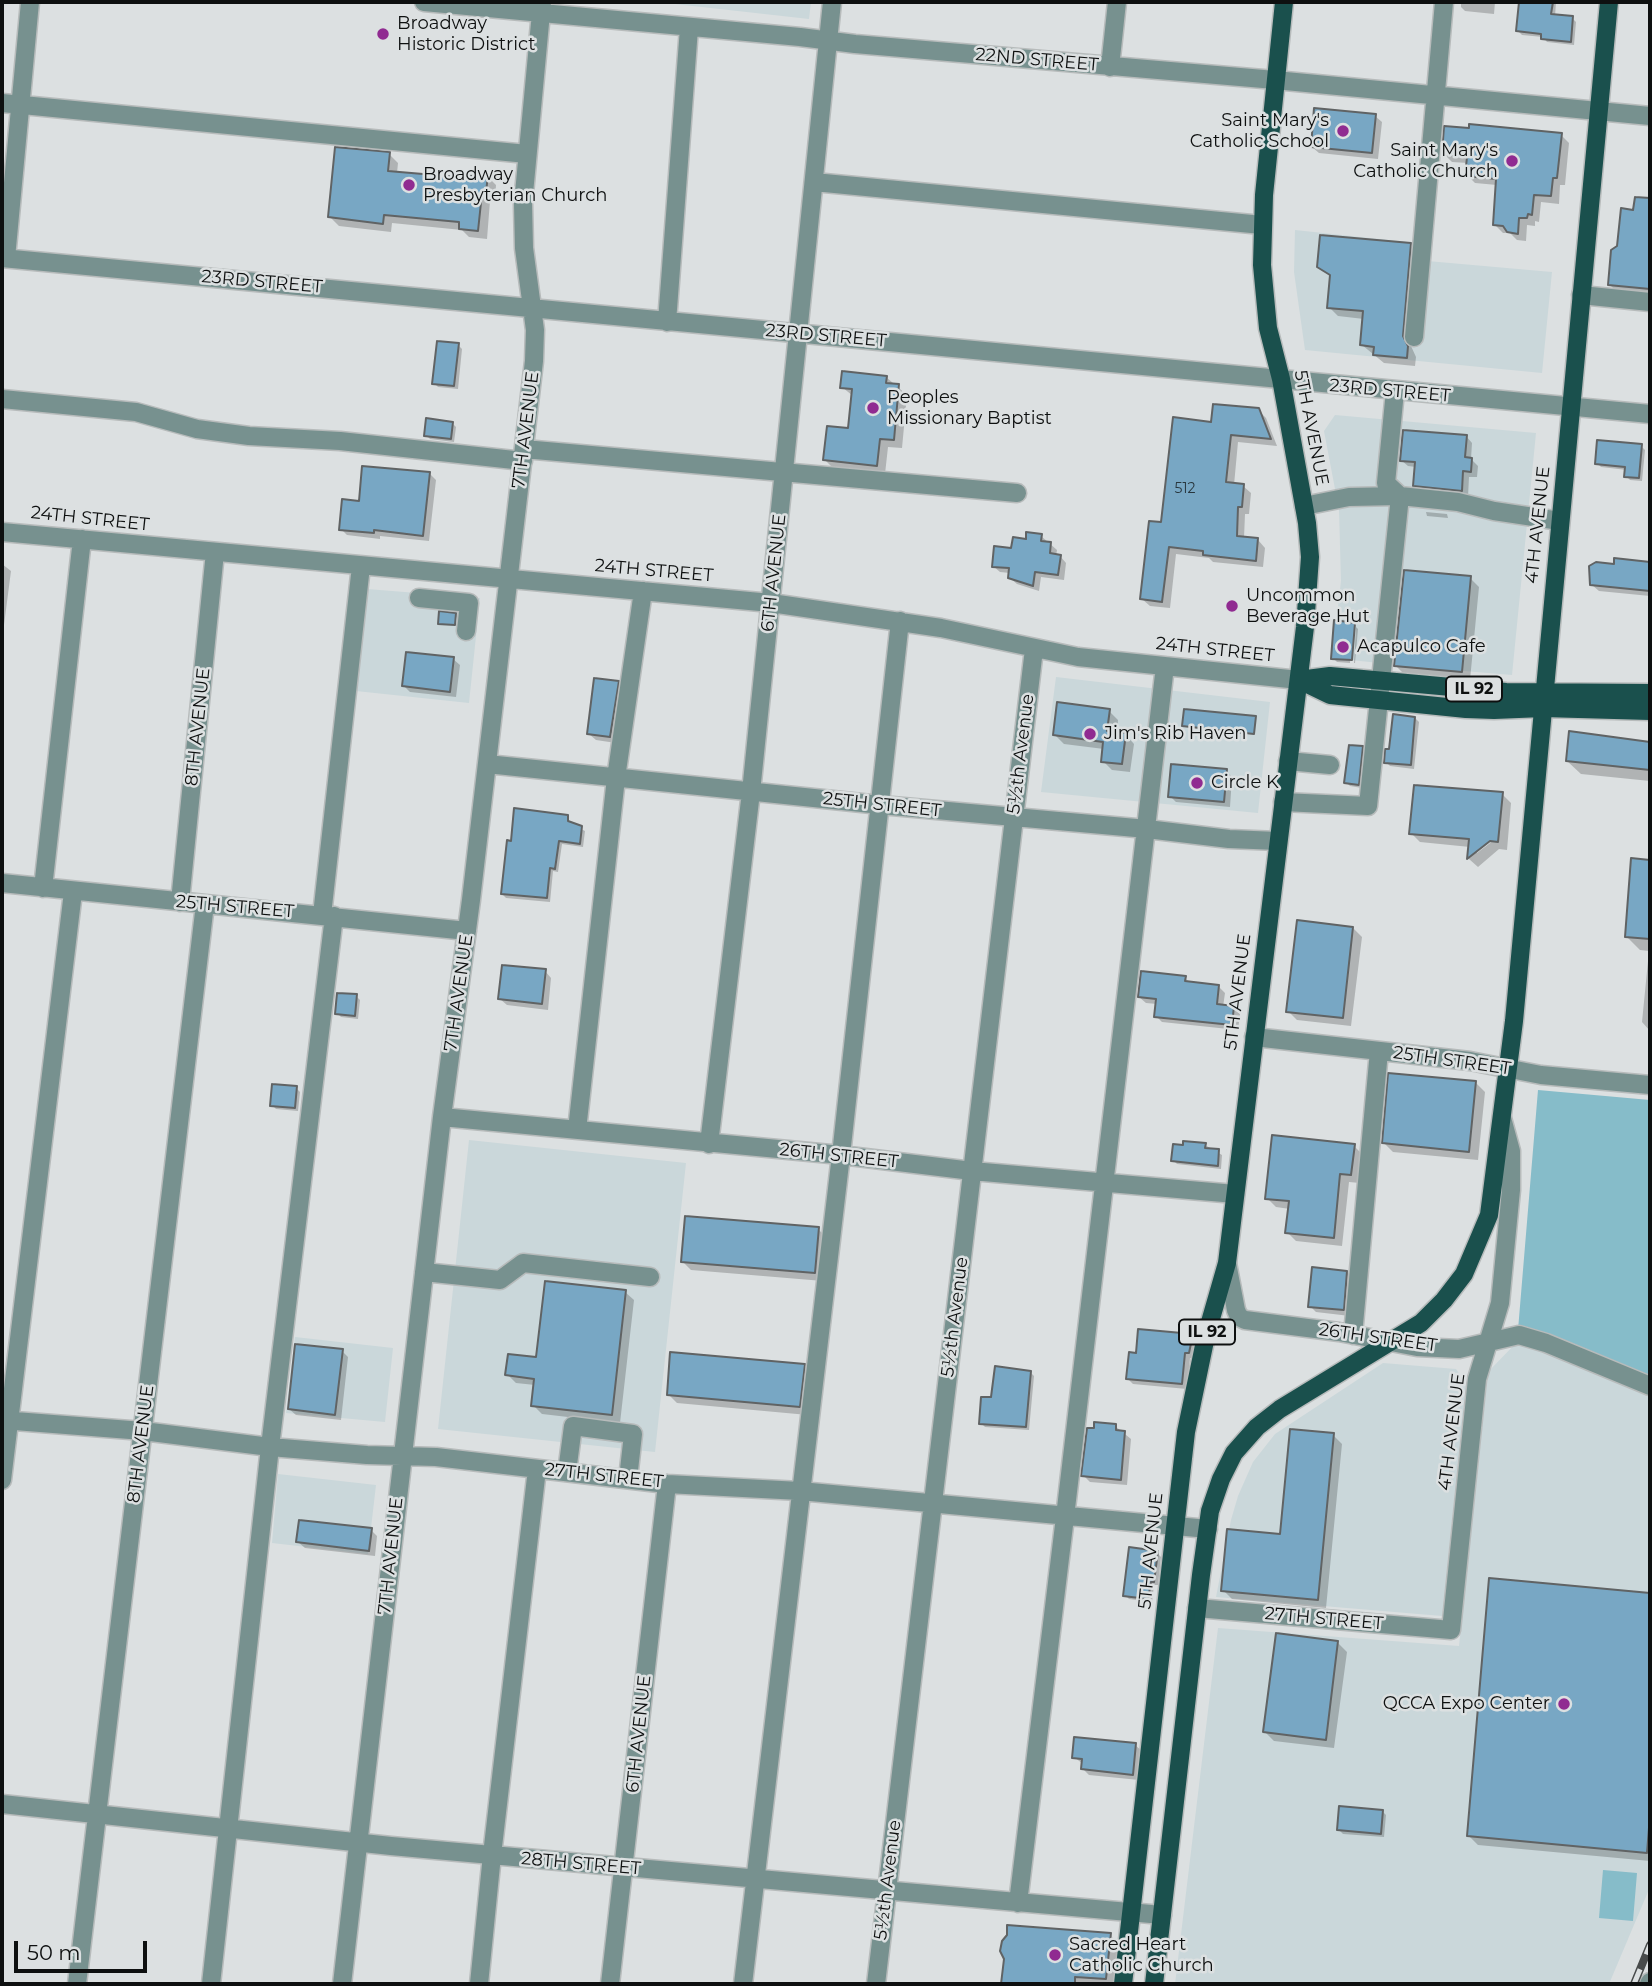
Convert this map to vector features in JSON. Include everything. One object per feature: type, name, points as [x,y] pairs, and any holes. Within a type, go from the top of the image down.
[{"type":"main road","name":"5TH AVENUE","points":[[1123,1984],[1174,1525],[1190,1411],[1206,1336],[1227,1263],[1306,627],[1310,557],[1304,506],[1264,297],[1262,225],[1284,2]]},
{"type":"main road","name":"4TH AVENUE","points":[[1509,1061],[1609,2]]},
{"type":"main road","name":"24TH STREET","points":[[1299,680],[1330,676],[1506,692],[1603,709],[1650,711]]},
{"type":"main road","name":"24TH STREET","points":[[1299,680],[1330,695],[1466,709],[1543,700],[1650,693]]},
{"type":"main road","points":[[1154,1984],[1210,1511],[1221,1479],[1234,1453],[1257,1427],[1280,1409],[1421,1323],[1444,1300],[1464,1274],[1489,1216],[1509,1061]]},
{"type":"street","points":[[4,258],[30,2]]},
{"type":"street","name":"22ND STREET","points":[[424,2],[541,7],[689,28],[1650,116]]},
{"type":"street","name":"6TH AVENUE","points":[[709,1144],[751,792],[832,2]]},
{"type":"street","points":[[1110,66],[1117,2]]},
{"type":"street","points":[[1413,337],[1444,2]]},
{"type":"street","name":"7TH AVENUE","points":[[342,1984],[442,1117],[467,931],[534,361],[533,307],[524,248],[523,204],[541,7]]},
{"type":"street","points":[[667,322],[689,28]]},
{"type":"street","points":[[2,103],[527,155]]},
{"type":"street","points":[[814,181],[1262,225]]},
{"type":"street","name":"23RD STREET","points":[[4,258],[1650,414]]},
{"type":"street","points":[[1581,295],[1650,302]]},
{"type":"street","points":[[1395,391],[1386,483],[1400,496]]},
{"type":"street","points":[[2,399],[136,412],[197,429],[249,436],[1017,493]]},
{"type":"street","points":[[1283,802],[1368,806],[1400,496]]},
{"type":"street","points":[[1304,506],[1349,497],[1400,496],[1458,502],[1500,512],[1560,521]]},
{"type":"street","name":"24TH STREET","points":[[2,532],[771,604],[942,628],[1079,657],[1299,680]]},
{"type":"street","points":[[43,888],[82,540]]},
{"type":"street","name":"8TH AVENUE","points":[[180,902],[215,552]]},
{"type":"street","points":[[211,1984],[328,916],[361,566]]},
{"type":"street","points":[[578,1130],[616,778],[643,591]]},
{"type":"street","points":[[419,598],[469,603],[466,631]]},
{"type":"street","points":[[743,1984],[841,1155],[900,621]]},
{"type":"street","name":"5½th Avenue","points":[[876,1984],[1034,649]]},
{"type":"street","points":[[1017,1903],[1165,666]]},
{"type":"street","points":[[1603,709],[1650,719]]},
{"type":"street","points":[[1288,761],[1330,765]]},
{"type":"street","name":"25TH STREET","points":[[487,764],[1229,839],[1278,841]]},
{"type":"street","name":"25TH STREET","points":[[2,883],[467,931]]},
{"type":"street","points":[[2,1480],[5,1420],[73,892]]},
{"type":"street","name":"8TH AVENUE","points":[[77,1984],[205,904]]},
{"type":"street","name":"25TH STREET","points":[[1254,1037],[1470,1061],[1509,1061],[1541,1075],[1650,1085]]},
{"type":"street","points":[[1353,1335],[1379,1051]]},
{"type":"street","name":"26TH STREET","points":[[442,1117],[841,1155],[972,1171],[1235,1194]]},
{"type":"street","name":"4TH AVENUE","points":[[1451,1630],[1477,1379],[1500,1304],[1511,1189],[1511,1150],[1502,1118]]},
{"type":"street","name":"26TH STREET","points":[[1227,1263],[1236,1311],[1240,1317],[1261,1323],[1353,1335],[1388,1343],[1460,1349],[1519,1335],[1546,1343],[1591,1364],[1650,1386]]},
{"type":"street","points":[[424,1272],[500,1280],[523,1264],[650,1278]]},
{"type":"street","name":"27TH STREET","points":[[5,1420],[143,1431],[270,1447],[436,1457],[667,1484],[800,1491],[1208,1529]]},
{"type":"street","points":[[567,1472],[573,1426],[633,1434],[628,1479]]},
{"type":"street","points":[[479,1984],[537,1469]]},
{"type":"street","name":"6TH AVENUE","points":[[610,1984],[667,1484]]},
{"type":"street","name":"27TH STREET","points":[[1198,1608],[1451,1630]]},
{"type":"street","name":"28TH STREET","points":[[2,1804],[492,1856],[1162,1915]]},
{"type":"shaded area","points":[[657,2],[811,2],[809,19]]},
{"type":"shaded area","points":[[1295,230],[1417,243],[1416,260],[1552,272],[1542,373],[1305,350],[1294,272]]},
{"type":"shaded area","points":[[1335,415],[1536,433],[1512,675],[1392,665],[1406,517],[1379,663],[1332,658],[1341,581],[1339,510],[1324,431]]},
{"type":"shaded area","points":[[367,589],[480,598],[469,703],[356,691]]},
{"type":"shaded area","points":[[1056,677],[1270,702],[1258,813],[1041,792]]},
{"type":"shaded area","points":[[1538,1090],[1650,1100],[1650,1395],[1517,1342]]},
{"type":"shaded area","points":[[469,1140],[686,1163],[655,1452],[438,1429]]},
{"type":"shaded area","points":[[295,1337],[393,1348],[385,1422],[286,1413]]},
{"type":"shaded area","points":[[1517,1342],[1650,1395],[1650,1887],[1609,1984],[1175,1984],[1218,1628],[1459,1646],[1488,1372]]},
{"type":"shaded area","points":[[1383,1363],[1456,1369],[1466,1384],[1442,1616],[1216,1597],[1231,1520],[1253,1462],[1275,1434]]},
{"type":"shaded area","points":[[278,1474],[376,1485],[368,1554],[272,1543]]},
{"type":"shaded area","points":[[1603,1870],[1637,1873],[1633,1921],[1599,1918]]},
{"type":"building","points":[[1519,2],[1553,2],[1551,14],[1573,16],[1571,42],[1541,39],[1541,34],[1516,31]]},
{"type":"building","name":"Saint Mary's Catholic School","points":[[1314,108],[1376,114],[1372,153],[1311,147]]},
{"type":"building","name":"Saint Mary's Catholic Church","points":[[1469,124],[1562,133],[1557,178],[1553,178],[1551,196],[1534,195],[1532,215],[1519,218],[1518,234],[1507,232],[1503,226],[1493,225],[1496,179],[1465,176],[1467,157],[1442,154],[1444,126],[1469,128]]},
{"type":"building","name":"Broadway Presbyterian Church","points":[[335,147],[390,152],[388,171],[458,177],[473,176],[473,173],[488,174],[486,193],[482,193],[478,231],[459,229],[459,222],[384,215],[383,224],[328,217]]},
{"type":"building","points":[[1635,197],[1650,198],[1650,289],[1608,285],[1611,250],[1617,246],[1621,208],[1633,210]]},
{"type":"building","points":[[1320,235],[1411,243],[1403,336],[1408,346],[1407,358],[1373,355],[1374,347],[1360,345],[1363,311],[1327,308],[1330,275],[1317,267]]},
{"type":"building","points":[[437,341],[459,343],[454,386],[432,384]]},
{"type":"building","name":"Peoples Missionary Baptist","points":[[842,371],[887,376],[886,383],[899,384],[894,440],[880,439],[877,466],[823,460],[827,426],[848,428],[852,389],[840,388]]},
{"type":"building","points":[[1213,404],[1259,408],[1271,439],[1231,435],[1226,482],[1244,484],[1242,507],[1238,507],[1237,536],[1258,538],[1256,561],[1203,555],[1203,551],[1169,547],[1162,602],[1140,599],[1149,521],[1161,522],[1173,417],[1211,422]]},
{"type":"building","points":[[426,418],[453,422],[451,439],[424,436]]},
{"type":"building","points":[[1403,430],[1467,435],[1465,457],[1472,458],[1471,472],[1463,471],[1462,491],[1413,486],[1415,462],[1400,461]]},
{"type":"building","points":[[1597,440],[1642,444],[1639,478],[1624,477],[1625,467],[1595,464]]},
{"type":"building","points":[[362,466],[430,472],[423,536],[374,530],[374,533],[339,530],[342,499],[359,501]]},
{"type":"building","points":[[1026,532],[1042,534],[1041,541],[1051,542],[1050,553],[1061,555],[1058,575],[1035,572],[1033,586],[1008,578],[1009,568],[992,567],[994,546],[1011,548],[1013,537],[1026,539]]},
{"type":"building","points":[[1614,558],[1650,562],[1650,591],[1590,585],[1589,566],[1596,562],[1614,564]]},
{"type":"building","points":[[1404,570],[1471,576],[1462,672],[1394,666]]},
{"type":"building","points":[[439,611],[456,613],[455,625],[438,624]]},
{"type":"building","name":"Acapulco Cafe","points":[[1334,620],[1355,623],[1352,660],[1331,659]]},
{"type":"building","points":[[406,652],[454,657],[450,692],[402,686]]},
{"type":"building","points":[[594,678],[619,681],[610,737],[587,734]]},
{"type":"building","name":"Jim's Rib Haven","points":[[1057,702],[1110,709],[1107,731],[1126,733],[1122,764],[1101,762],[1103,742],[1053,735]]},
{"type":"building","points":[[1184,709],[1256,716],[1254,734],[1182,726]]},
{"type":"building","points":[[1393,714],[1415,717],[1411,765],[1384,763],[1385,749],[1389,749]]},
{"type":"building","points":[[1569,731],[1650,742],[1650,770],[1566,761]]},
{"type":"building","points":[[1349,745],[1363,746],[1359,785],[1344,783]]},
{"type":"building","name":"Circle K","points":[[1171,764],[1227,769],[1224,802],[1168,797]]},
{"type":"building","points":[[1414,785],[1503,792],[1498,842],[1490,841],[1467,859],[1469,839],[1409,834]]},
{"type":"building","points":[[514,808],[568,815],[568,821],[582,826],[580,844],[559,841],[555,869],[550,868],[547,898],[501,894],[507,840],[511,841]]},
{"type":"building","points":[[1631,858],[1650,860],[1650,939],[1625,937]]},
{"type":"building","points":[[1297,920],[1353,927],[1343,1018],[1286,1012]]},
{"type":"building","points":[[502,965],[546,969],[542,1004],[498,999]]},
{"type":"building","points":[[1141,971],[1186,976],[1185,981],[1219,985],[1217,1004],[1234,1006],[1232,1025],[1154,1017],[1156,999],[1138,997]]},
{"type":"building","points":[[337,993],[357,994],[355,1016],[335,1014]]},
{"type":"building","points":[[1388,1073],[1476,1081],[1469,1152],[1382,1143]]},
{"type":"building","points":[[272,1084],[297,1086],[295,1108],[270,1106]]},
{"type":"building","points":[[1272,1135],[1355,1144],[1351,1175],[1340,1174],[1334,1238],[1285,1233],[1289,1201],[1265,1199]]},
{"type":"building","points":[[1183,1141],[1206,1143],[1205,1148],[1219,1149],[1218,1166],[1171,1161],[1173,1144],[1183,1145]]},
{"type":"building","points":[[685,1216],[819,1227],[815,1273],[681,1262]]},
{"type":"building","points":[[1312,1267],[1347,1271],[1344,1310],[1308,1307]]},
{"type":"building","points":[[545,1281],[626,1290],[612,1415],[531,1406],[534,1379],[505,1375],[508,1354],[536,1357]]},
{"type":"building","points":[[1138,1329],[1193,1334],[1189,1353],[1185,1353],[1182,1384],[1126,1379],[1129,1352],[1136,1353]]},
{"type":"building","points":[[295,1344],[343,1349],[335,1415],[288,1409]]},
{"type":"building","points":[[670,1352],[805,1364],[800,1407],[667,1395]]},
{"type":"building","points":[[995,1366],[1031,1371],[1026,1427],[979,1424],[981,1397],[991,1397]]},
{"type":"building","points":[[1094,1422],[1116,1424],[1116,1430],[1125,1431],[1121,1480],[1081,1476],[1087,1428],[1094,1428]]},
{"type":"building","points":[[1290,1429],[1334,1433],[1318,1600],[1221,1591],[1227,1529],[1280,1534]]},
{"type":"building","points":[[299,1520],[372,1528],[369,1551],[296,1542]]},
{"type":"building","points":[[1129,1547],[1158,1551],[1154,1582],[1151,1582],[1148,1599],[1123,1596]]},
{"type":"building","name":"QCCA Expo Center","points":[[1489,1578],[1650,1593],[1650,1815],[1647,1853],[1467,1836]]},
{"type":"building","points":[[1276,1633],[1338,1641],[1326,1740],[1263,1732]]},
{"type":"building","points":[[1074,1737],[1136,1743],[1133,1775],[1081,1769],[1082,1759],[1072,1758]]},
{"type":"building","points":[[1339,1806],[1383,1810],[1381,1834],[1337,1830]]},
{"type":"building","name":"Sacred Heart Catholic Church","points":[[1007,1925],[1111,1933],[1106,1979],[1075,1977],[1075,1984],[1001,1984],[1004,1959],[1000,1951],[1002,1941],[1007,1935]]},
{"type":"railway","points":[[1634,1984],[1650,1945]]},
{"type":"place","name":"Broadway Historic District","points":[[383,34]]},
{"type":"place","name":"Saint Mary's Catholic School","points":[[1343,131]]},
{"type":"place","name":"Saint Mary's Catholic Church","points":[[1512,161]]},
{"type":"place","name":"Broadway Presbyterian Church","points":[[409,185]]},
{"type":"place","name":"Peoples Missionary Baptist","points":[[873,408]]},
{"type":"place","name":"Uncommon Beverage Hut","points":[[1232,606]]},
{"type":"place","name":"Acapulco Cafe","points":[[1343,647]]},
{"type":"place","name":"Jim's Rib Haven","points":[[1090,734]]},
{"type":"place","name":"Circle K","points":[[1197,783]]},
{"type":"place","name":"QCCA Expo Center","points":[[1564,1704]]},
{"type":"place","name":"Sacred Heart Catholic Church","points":[[1055,1955]]}]
